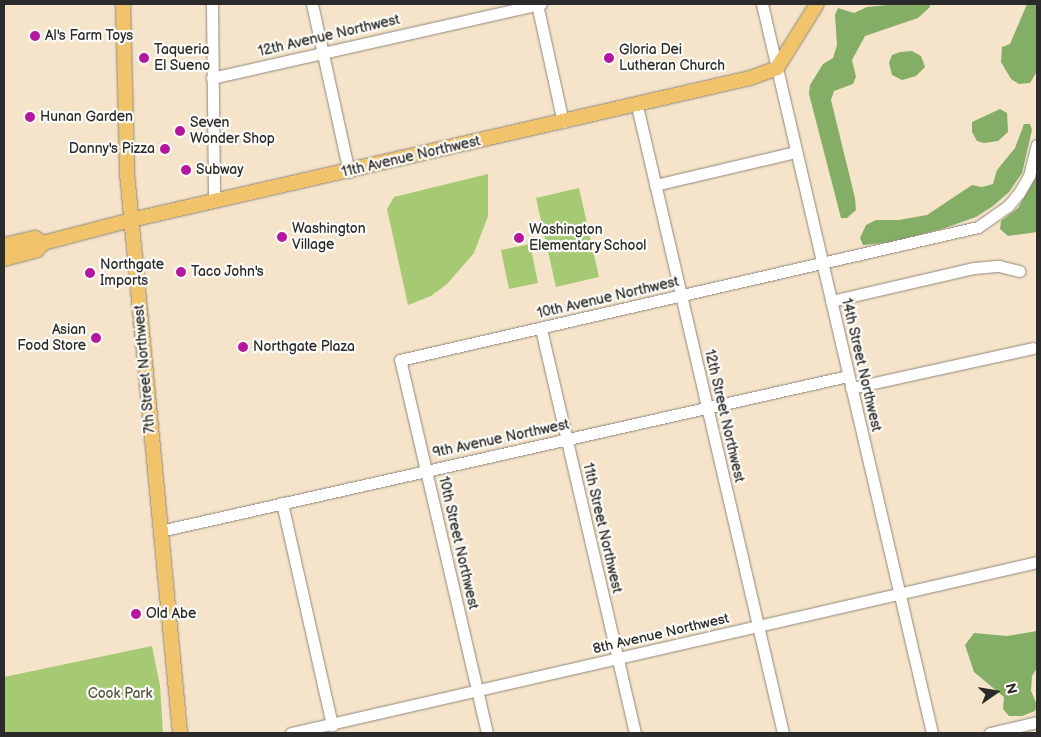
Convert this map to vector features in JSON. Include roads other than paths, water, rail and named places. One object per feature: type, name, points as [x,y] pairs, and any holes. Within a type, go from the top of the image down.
[{"type":"main road","name":"7th Street Northwest","points":[[123,4],[124,108],[131,220],[180,733]]},
{"type":"main road","points":[[777,68],[817,4]]},
{"type":"main road","name":"11th Avenue Northwest","points":[[4,259],[37,250],[43,243],[131,220],[637,106],[750,78],[777,68]]},
{"type":"main road","name":"11th Avenue Northwest","points":[[4,245],[35,238],[43,243]]},
{"type":"street","points":[[212,4],[214,201]]},
{"type":"street","points":[[312,4],[349,172]]},
{"type":"street","points":[[539,4],[563,122]]},
{"type":"street","name":"12th Avenue Northwest","points":[[212,78],[539,4]]},
{"type":"street","name":"14th Street Northwest","points":[[762,4],[932,733]]},
{"type":"street","name":"12th Street Northwest","points":[[637,106],[783,733]]},
{"type":"street","name":"10th Avenue Northwest","points":[[400,360],[681,297],[978,227],[1008,206],[1019,193],[1029,176],[1037,145]]},
{"type":"street","points":[[655,185],[796,152]]},
{"type":"street","points":[[831,301],[974,268],[998,266],[1019,271]]},
{"type":"street","name":"11th Street Northwest","points":[[541,329],[635,733]]},
{"type":"street","points":[[851,388],[1033,348]]},
{"type":"street","name":"10th Street Northwest","points":[[400,360],[487,733]]},
{"type":"street","name":"9th Avenue Northwest","points":[[160,531],[848,376]]},
{"type":"street","points":[[282,503],[332,725]]},
{"type":"street","name":"8th Avenue Northwest","points":[[291,733],[758,628],[1037,562]]},
{"type":"street","points":[[990,733],[1037,724]]},
{"type":"place","name":"Al's Farm Toys","points":[[35,36]]},
{"type":"place","name":"Taqueria El Sueno","points":[[144,58]]},
{"type":"place","name":"Gloria Dei Lutheran Church","points":[[609,58]]},
{"type":"place","name":"Hunan Garden","points":[[30,117]]},
{"type":"place","name":"Seven Wonder Shop","points":[[180,131]]},
{"type":"place","name":"Danny's Pizza","points":[[165,149]]},
{"type":"place","name":"Subway","points":[[186,170]]},
{"type":"place","name":"Washington Village","points":[[282,237]]},
{"type":"place","name":"Washington Elementary School","points":[[519,238]]},
{"type":"place","name":"Taco John's","points":[[181,272]]},
{"type":"place","name":"Northgate Imports","points":[[90,273]]},
{"type":"place","name":"Asian Food Store","points":[[96,338]]},
{"type":"place","name":"Northgate Plaza","points":[[243,347]]},
{"type":"place","name":"Old Abe","points":[[136,614]]},
{"type":"park label","name":"Cook Park","points":[[120,694]]}]
